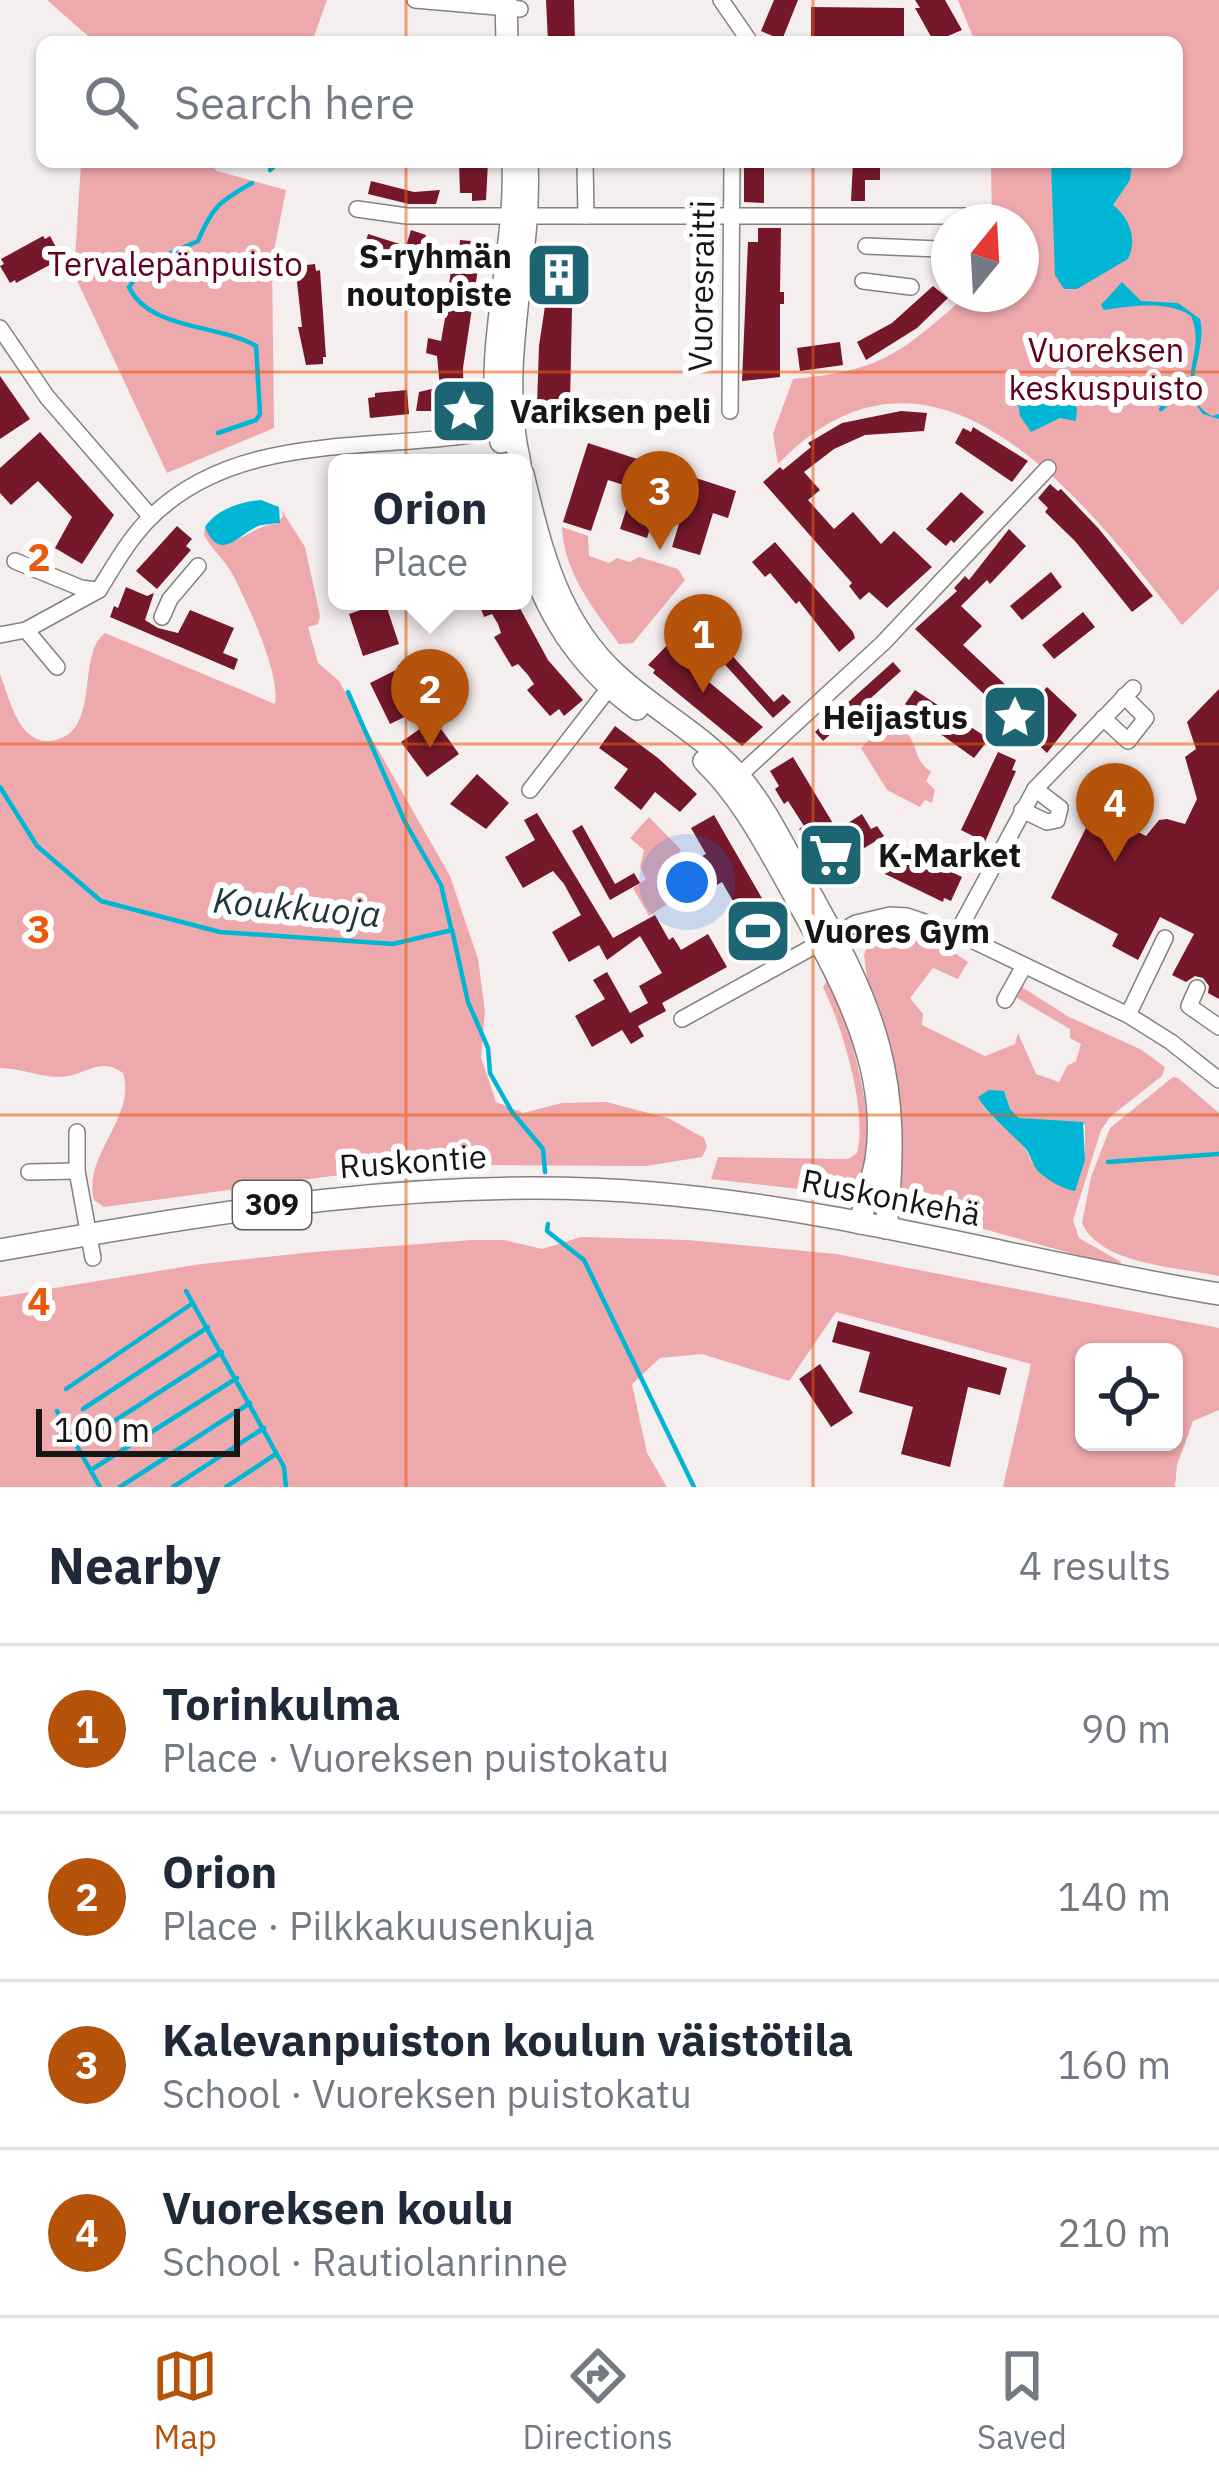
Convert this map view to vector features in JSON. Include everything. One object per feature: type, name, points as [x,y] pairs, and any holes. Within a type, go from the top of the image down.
[{"type":"main road","points":[[508,36],[513,5]]},
{"type":"main road","points":[[513,5],[521,36]]},
{"type":"main road","points":[[514,168],[522,214]]},
{"type":"main road","points":[[506,454],[526,168]]},
{"type":"main road","points":[[505,429],[516,454]]},
{"type":"main road","points":[[532,512],[555,589],[613,682]]},
{"type":"main road","points":[[532,570],[554,620],[613,682],[700,738],[733,781],[867,1004],[889,1078],[893,1163],[886,1228]]},
{"type":"main road","points":[[826,938],[859,1024],[874,1090],[876,1157],[860,1223]]},
{"type":"main road","name":"Ruskonkehä","points":[[547,1187],[712,1199],[860,1223],[1219,1294]]},
{"type":"main road","name":"Ruskontie","points":[[0,1250],[290,1202],[547,1187]]},
{"type":"street","points":[[415,0],[513,5]]},
{"type":"street","points":[[721,0],[745,36]]},
{"type":"street","points":[[585,168],[586,216]]},
{"type":"street","name":"Vuoresraitti","points":[[730,410],[732,168]]},
{"type":"street","points":[[357,208],[407,216],[931,216]]},
{"type":"street","points":[[866,246],[931,249]]},
{"type":"street","points":[[863,281],[911,287]]},
{"type":"street","points":[[0,328],[47,397],[151,518]]},
{"type":"street","points":[[0,634],[26,629],[99,590],[151,518],[191,489],[256,460],[505,429]]},
{"type":"street","points":[[733,781],[866,660],[1048,468]]},
{"type":"street","points":[[15,561],[80,588],[99,590]]},
{"type":"street","points":[[162,617],[170,599],[198,566]]},
{"type":"street","points":[[26,629],[57,667]]},
{"type":"street","points":[[530,790],[613,682]]},
{"type":"street","points":[[957,933],[1035,789],[1103,718],[1128,692],[1146,718],[1128,741],[1103,718]]},
{"type":"street","points":[[1022,810],[1046,822],[1057,820],[1060,808],[1035,789]]},
{"type":"street","points":[[682,1019],[826,938],[856,923],[890,915],[923,919],[957,933],[1128,1016],[1219,1080]]},
{"type":"street","points":[[1128,1016],[1165,938]]},
{"type":"street","points":[[1005,1000],[1024,966]]},
{"type":"street","points":[[1197,988],[1189,1006],[1219,1028]]},
{"type":"street","points":[[76,1132],[77,1171],[93,1258]]},
{"type":"street","points":[[29,1172],[77,1171]]},
{"type":"green space","points":[[47,0],[327,0],[314,36],[88,36]]},
{"type":"green space","name":"Vuoreksen keskuspuisto","points":[[958,0],[1219,0],[1219,589],[1182,625],[1101,526],[1054,478],[1004,438],[950,411],[894,403],[837,419],[778,464],[773,434],[793,379],[866,366],[901,349],[948,312],[1039,312],[1039,204],[992,204],[991,168],[1183,168],[1183,36],[973,36]]},
{"type":"green space","name":"Tervalepänpuisto","points":[[81,168],[214,168],[286,190],[272,261],[274,428],[167,473],[74,274]]},
{"type":"green space","points":[[281,509],[305,547],[320,616],[318,624],[308,627],[318,663],[339,681],[450,876],[478,959],[485,1011],[481,1057],[496,1102],[523,1113],[562,1103],[606,1102],[668,1118],[704,1138],[707,1147],[702,1157],[646,1166],[481,1165],[332,1176],[104,1207],[94,1200],[92,1183],[123,1105],[123,1073],[99,1066],[59,1077],[0,1068],[0,674],[18,720],[43,741],[70,733],[79,722],[91,657],[105,633],[275,704],[273,675],[254,620],[233,575],[204,535],[205,527],[220,544],[235,541],[276,524],[283,516]]},
{"type":"green space","points":[[562,527],[588,536],[589,556],[609,563],[639,557],[678,569],[685,580],[633,643],[619,644],[590,603],[568,560]]},
{"type":"green space","points":[[895,722],[909,735],[920,761],[931,772],[926,781],[935,790],[932,803],[925,800],[920,807],[887,790],[861,748]]},
{"type":"green space","points":[[649,817],[681,850],[676,858],[693,887],[649,916],[633,888],[646,879],[640,867],[644,850],[630,838]]},
{"type":"green space","points":[[906,932],[942,945],[968,962],[958,979],[933,968],[910,998],[923,1014],[922,1025],[985,1056],[1015,1044],[1018,1033],[1036,1074],[1059,1082],[1067,1066],[1076,1061],[1081,1044],[1070,1038],[1070,1029],[1017,998],[1022,987],[1165,1067],[1162,1076],[1111,1116],[1101,1130],[1073,1220],[1079,1238],[1121,1262],[1120,1267],[908,1208],[898,1197],[864,955],[888,936]],"holes":[[[1005,1093],[1009,1108],[1019,1118],[1085,1125],[1085,1160],[1032,1163],[1022,1145],[978,1097]]]},
{"type":"green space","points":[[828,979],[841,1004],[864,1099],[867,1162],[859,1184],[842,1194],[711,1179],[718,1157],[848,1159],[857,1153],[856,1092],[823,987]]},
{"type":"green space","points":[[1173,1077],[1219,1113],[1219,1276],[1123,1256],[1091,1237],[1082,1223],[1091,1177],[1110,1128]]},
{"type":"green space","points":[[581,1237],[688,1240],[836,1254],[1219,1328],[1219,1410],[1193,1421],[1183,1448],[1183,1343],[1075,1343],[1075,1451],[1182,1451],[1175,1487],[1003,1487],[1031,1364],[836,1312],[789,1381],[702,1354],[660,1358],[632,1384],[647,1453],[667,1487],[0,1487],[0,1297],[201,1264],[504,1240],[542,1249]]},
{"type":"water","points":[[1051,168],[1131,168],[1130,180],[1113,205],[1130,229],[1128,259],[1077,289],[1064,289],[1055,275]]},
{"type":"water","points":[[1122,282],[1141,301],[1178,303],[1200,319],[1195,397],[1212,416],[1219,414],[1219,419],[1203,414],[1191,389],[1196,342],[1191,316],[1160,306],[1104,310],[1101,305]]},
{"type":"water","points":[[1021,392],[1070,400],[1077,408],[1076,421],[1060,418],[1031,432],[1020,416],[1017,396]]},
{"type":"water","points":[[261,500],[279,507],[280,523],[258,526],[223,545],[211,538],[205,527],[216,515]]},
{"type":"water","points":[[989,1090],[1004,1091],[1019,1118],[1083,1122],[1085,1160],[1075,1191],[1037,1170],[1027,1150],[981,1103],[978,1097]]},
{"type":"building","points":[[546,0],[574,0],[575,36],[548,36]]},
{"type":"building","points":[[774,0],[798,0],[784,36],[761,31]]},
{"type":"building","points":[[915,0],[945,0],[962,30],[931,36],[915,8],[920,8]]},
{"type":"building","points":[[811,7],[904,8],[904,36],[811,36]]},
{"type":"building","points":[[459,168],[488,168],[486,200],[472,201],[472,193],[460,193]]},
{"type":"building","points":[[744,168],[764,168],[764,203],[744,202]]},
{"type":"building","points":[[853,168],[880,168],[880,180],[865,180],[865,201],[851,201]]},
{"type":"building","points":[[371,181],[414,192],[440,190],[436,204],[409,204],[368,194]]},
{"type":"building","points":[[758,228],[781,228],[780,377],[742,381],[748,242],[758,242]]},
{"type":"building","points":[[411,230],[426,235],[418,262],[365,245],[368,234],[406,246]]},
{"type":"building","points":[[50,236],[59,260],[10,283],[1,259]]},
{"type":"building","points":[[460,240],[482,242],[463,368],[464,411],[416,411],[419,392],[440,387],[437,356],[426,353],[428,338],[441,341],[446,313],[431,311],[434,297],[447,299],[452,263],[439,261],[441,245],[459,249]]},
{"type":"building","points":[[315,264],[316,271],[320,270],[326,357],[323,364],[306,365],[298,327],[302,327],[296,273],[299,266]]},
{"type":"building","points":[[931,288],[934,312],[866,360],[857,342],[892,323]]},
{"type":"building","points":[[545,306],[572,308],[570,402],[537,405],[539,346]]},
{"type":"building","points":[[840,342],[843,365],[800,371],[797,348]]},
{"type":"building","points":[[0,376],[30,419],[0,439]]},
{"type":"building","points":[[407,390],[409,414],[370,418],[368,398]]},
{"type":"building","points":[[901,411],[927,413],[924,431],[865,435],[834,449],[804,472],[820,490],[808,500],[834,529],[853,512],[881,544],[894,531],[932,567],[887,608],[869,592],[860,600],[849,586],[852,583],[763,482],[811,447],[808,443],[842,423]]},
{"type":"building","points":[[973,427],[1028,461],[1012,482],[955,443],[963,428],[971,432]]},
{"type":"building","points":[[40,432],[114,515],[82,564],[55,548],[72,517],[38,481],[11,505],[0,493],[0,468]]},
{"type":"building","points":[[588,443],[736,491],[728,518],[713,513],[700,555],[672,547],[685,504],[660,496],[647,538],[620,529],[633,488],[608,480],[591,531],[563,522]]},
{"type":"building","points":[[1050,484],[1061,489],[1099,529],[1153,596],[1132,612],[1045,512],[1048,508],[1038,498]]},
{"type":"building","points":[[961,492],[984,512],[946,546],[926,529]]},
{"type":"building","points":[[177,526],[192,539],[186,546],[191,550],[157,589],[136,571]]},
{"type":"building","points":[[1009,529],[1026,546],[961,606],[982,626],[963,645],[1028,706],[1047,687],[1077,715],[1047,753],[1013,721],[1018,710],[1013,706],[1006,715],[915,629],[957,591],[954,588],[965,576],[969,580]]},
{"type":"building","points":[[775,542],[853,632],[855,638],[839,652],[799,601],[796,604],[770,573],[765,577],[752,562]]},
{"type":"building","points":[[1051,572],[1062,587],[1022,620],[1010,606]]},
{"type":"building","points":[[126,587],[147,596],[154,593],[145,620],[158,628],[178,633],[190,610],[234,628],[223,653],[238,659],[234,670],[110,617]]},
{"type":"building","points":[[388,610],[399,644],[363,656],[349,614]]},
{"type":"building","points":[[481,610],[521,610],[548,660],[583,700],[564,716],[559,709],[550,716],[527,690],[534,684],[528,675],[518,664],[512,667],[494,637],[501,633],[492,614],[484,617]]},
{"type":"building","points":[[1083,612],[1095,627],[1054,659],[1042,645]]},
{"type":"building","points":[[673,639],[692,652],[685,662],[763,727],[742,746],[653,673],[648,665]]},
{"type":"building","points":[[728,651],[774,702],[783,694],[791,702],[773,718],[720,659]]},
{"type":"building","points":[[893,662],[901,671],[823,741],[815,732]]},
{"type":"building","points":[[406,665],[427,706],[390,724],[370,683]]},
{"type":"building","points":[[1219,689],[1219,999],[1208,993],[1203,978],[1195,976],[1186,982],[1172,975],[1194,934],[1160,917],[1138,960],[1112,946],[1118,934],[1051,898],[1095,810],[1146,836],[1159,820],[1185,824],[1197,799],[1185,757],[1196,749],[1187,722]]},
{"type":"building","points":[[915,690],[989,739],[974,758],[911,713],[914,710],[905,704]]},
{"type":"building","points":[[434,719],[459,754],[427,777],[401,742]]},
{"type":"building","points":[[615,726],[697,794],[680,812],[655,792],[641,810],[614,788],[628,769],[599,748]]},
{"type":"building","points":[[998,752],[1016,760],[1012,770],[1016,771],[985,842],[961,830]]},
{"type":"building","points":[[793,757],[837,830],[862,814],[871,829],[877,826],[884,836],[825,872],[799,829],[804,826],[775,789],[779,786],[770,771]]},
{"type":"building","points":[[477,774],[509,803],[486,829],[450,804]]},
{"type":"building","points":[[537,813],[613,938],[655,915],[669,940],[673,937],[681,950],[708,934],[727,967],[662,1003],[666,1011],[638,1026],[644,1036],[631,1044],[622,1030],[592,1047],[575,1016],[605,999],[593,980],[607,972],[630,1013],[648,1003],[639,986],[662,973],[640,936],[607,960],[599,945],[569,962],[552,932],[581,915],[564,884],[553,871],[523,888],[505,857],[535,840],[524,820]]},
{"type":"building","points":[[714,815],[771,914],[758,922],[770,943],[760,948],[722,882],[698,896],[682,867],[706,854],[691,828]]},
{"type":"building","points":[[582,825],[615,884],[634,873],[640,883],[610,900],[572,831]]},
{"type":"building","points":[[893,844],[962,877],[951,901],[944,898],[943,902],[885,874],[887,870],[881,867]]},
{"type":"building","points":[[838,1321],[1007,1368],[1000,1395],[968,1387],[950,1467],[901,1454],[913,1407],[859,1392],[870,1352],[832,1342]]},
{"type":"building","points":[[820,1364],[853,1413],[831,1427],[799,1379]]},
{"type":"waterway","points":[[218,433],[256,420],[260,414],[256,346],[168,319],[139,301],[129,287],[146,264],[198,241],[218,206],[252,183]]},
{"type":"waterway","points":[[1161,409],[1182,390],[1189,391]]},
{"type":"waterway","points":[[348,692],[405,822],[441,885],[451,928]]},
{"type":"waterway","name":"Koukkuoja","points":[[0,787],[37,846],[101,901],[220,932],[393,944],[452,930],[468,1002],[488,1048],[490,1073],[512,1112],[543,1149],[545,1172]]},
{"type":"waterway","points":[[1108,1162],[1219,1154]]},
{"type":"waterway","name":"Koukkuoja","points":[[548,1224],[547,1231],[584,1260],[694,1487]]},
{"type":"waterway","points":[[186,1291],[284,1467],[286,1487]]},
{"type":"waterway","points":[[66,1389],[193,1303]]},
{"type":"waterway","points":[[83,1409],[208,1327]]},
{"type":"waterway","points":[[97,1432],[222,1352]]},
{"type":"waterway","points":[[91,1470],[237,1378]]},
{"type":"waterway","points":[[120,1487],[250,1403]]},
{"type":"waterway","points":[[57,1411],[100,1487]]},
{"type":"waterway","points":[[173,1487],[264,1428]]},
{"type":"waterway","points":[[226,1487],[276,1454]]},
{"type":"place","name":"S-ryhmän noutopiste","points":[[559,275]]},
{"type":"place","name":"Variksen peli","points":[[464,411]]},
{"type":"place","name":"Kalevanpuiston koulun väistötila","points":[[660,550]]},
{"type":"place","name":"Torinkulma","points":[[703,693]]},
{"type":"place","name":"Heijastus","points":[[1015,717]]},
{"type":"place","name":"Orion","points":[[430,748]]},
{"type":"place","name":"K-Market","points":[[831,855]]},
{"type":"place","name":"Vuoreksen koulu","points":[[1115,862]]},
{"type":"place","name":"Vuores Gym","points":[[758,931]]}]
